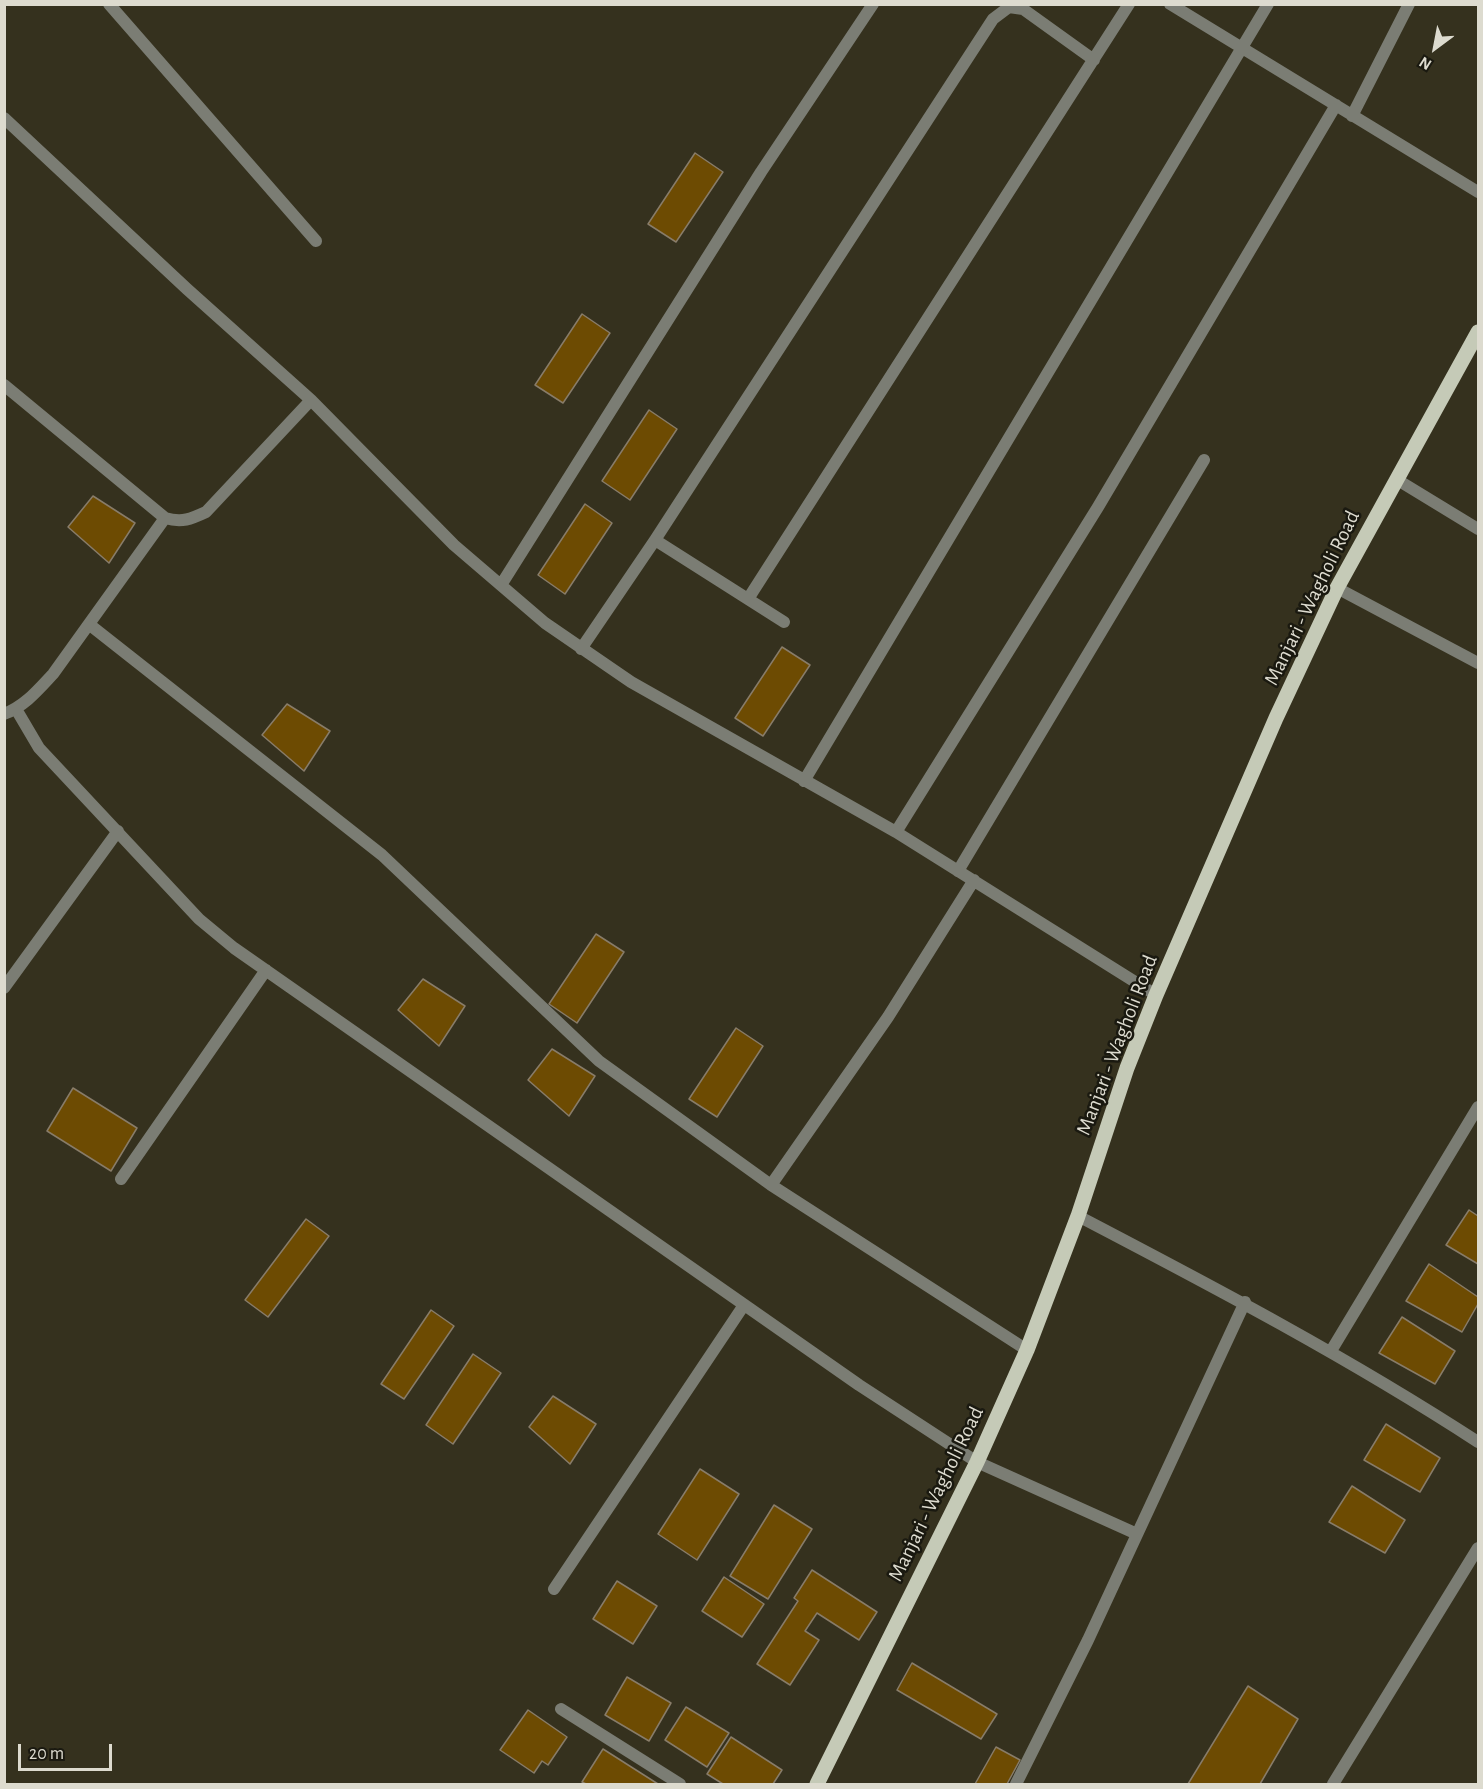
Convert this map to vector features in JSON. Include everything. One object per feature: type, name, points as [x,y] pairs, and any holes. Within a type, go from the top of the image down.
[{"type":"main road","name":"Manjari - Wagholi Road","points":[[818,1785],[977,1462],[1028,1350],[1078,1216],[1127,1068],[1156,995],[1276,718],[1337,588],[1479,332]]},
{"type":"street","points":[[109,4],[316,242]]},
{"type":"street","points":[[501,585],[761,172],[873,4]]},
{"type":"street","points":[[748,599],[1129,4]]},
{"type":"street","points":[[1170,4],[1479,192]]},
{"type":"street","points":[[804,781],[1268,4]]},
{"type":"street","points":[[1352,116],[1409,4]]},
{"type":"street","points":[[581,649],[655,540],[993,19],[1009,7],[1023,9],[1094,60]]},
{"type":"street","points":[[896,832],[1098,507],[1336,105]]},
{"type":"street","points":[[4,118],[187,289],[311,400],[454,544],[545,623],[631,682],[896,832],[1156,995]]},
{"type":"street","points":[[4,385],[165,518],[177,521],[190,520],[206,512],[311,400]]},
{"type":"street","points":[[958,871],[1204,460]]},
{"type":"street","points":[[1396,479],[1479,529]]},
{"type":"street","points":[[165,518],[53,675],[35,694],[10,712],[39,748],[199,919],[266,970],[744,1305],[977,1462],[1137,1534]]},
{"type":"street","points":[[655,540],[784,622]]},
{"type":"street","points":[[1337,588],[1479,663]]},
{"type":"street","points":[[90,625],[382,855],[599,1061],[771,1185],[1028,1350]]},
{"type":"street","points":[[4,988],[118,831]]},
{"type":"street","points":[[771,1185],[888,1017],[974,880]]},
{"type":"street","points":[[121,1179],[266,970]]},
{"type":"street","points":[[1331,1351],[1479,1107]]},
{"type":"street","points":[[1078,1216],[1245,1302],[1331,1351],[1479,1442]]},
{"type":"street","points":[[1016,1785],[1137,1534],[1245,1302]]},
{"type":"street","points":[[554,1589],[744,1305]]},
{"type":"street","points":[[1333,1785],[1479,1548]]},
{"type":"street","points":[[561,1709],[680,1785]]},
{"type":"building","points":[[695,153],[723,172],[676,242],[648,224]]},
{"type":"building","points":[[582,314],[610,333],[563,403],[535,385]]},
{"type":"building","points":[[649,410],[677,429],[630,500],[602,481]]},
{"type":"building","points":[[93,496],[135,523],[109,563],[68,527]]},
{"type":"building","points":[[585,504],[612,523],[565,594],[538,575]]},
{"type":"building","points":[[782,647],[810,665],[763,736],[735,718]]},
{"type":"building","points":[[287,704],[330,731],[304,771],[262,735]]},
{"type":"building","points":[[596,934],[624,952],[577,1023],[549,1004]]},
{"type":"building","points":[[423,979],[465,1006],[439,1046],[398,1010]]},
{"type":"building","points":[[736,1028],[763,1046],[717,1117],[689,1099]]},
{"type":"building","points":[[552,1049],[595,1076],[569,1116],[528,1080]]},
{"type":"building","points":[[73,1088],[137,1128],[111,1171],[47,1131]]},
{"type":"building","points":[[1469,1210],[1478,1216],[1478,1264],[1446,1245]]},
{"type":"building","points":[[306,1219],[329,1236],[268,1317],[245,1300]]},
{"type":"building","points":[[1429,1264],[1478,1297],[1478,1304],[1462,1332],[1406,1301]]},
{"type":"building","points":[[431,1310],[454,1326],[404,1399],[381,1384]]},
{"type":"building","points":[[1402,1317],[1455,1351],[1435,1384],[1379,1353]]},
{"type":"building","points":[[473,1354],[501,1373],[453,1444],[426,1425]]},
{"type":"building","points":[[553,1396],[596,1424],[570,1464],[529,1427]]},
{"type":"building","points":[[1386,1424],[1440,1458],[1420,1492],[1364,1460]]},
{"type":"building","points":[[700,1469],[739,1494],[697,1560],[658,1534]]},
{"type":"building","points":[[1352,1486],[1405,1520],[1385,1553],[1329,1522]]},
{"type":"building","points":[[774,1505],[812,1529],[768,1599],[730,1576]]},
{"type":"building","points":[[812,1570],[877,1612],[859,1640],[817,1613],[805,1631],[819,1640],[790,1685],[757,1664],[798,1601],[794,1598]]},
{"type":"building","points":[[724,1577],[764,1604],[742,1637],[702,1611]]},
{"type":"building","points":[[617,1581],[657,1606],[633,1644],[593,1619]]},
{"type":"building","points":[[912,1663],[997,1714],[981,1739],[897,1690]]},
{"type":"building","points":[[627,1677],[671,1703],[649,1741],[605,1715]]},
{"type":"building","points":[[1248,1686],[1298,1719],[1260,1784],[1188,1784]]},
{"type":"building","points":[[686,1707],[729,1733],[707,1767],[665,1740]]},
{"type":"building","points":[[528,1710],[567,1737],[548,1765],[542,1761],[534,1773],[500,1750]]},
{"type":"building","points":[[731,1737],[782,1770],[773,1784],[723,1784],[707,1774]]},
{"type":"building","points":[[996,1747],[1020,1760],[1007,1784],[975,1784]]},
{"type":"building","points":[[603,1749],[658,1784],[586,1784],[582,1782]]}]
